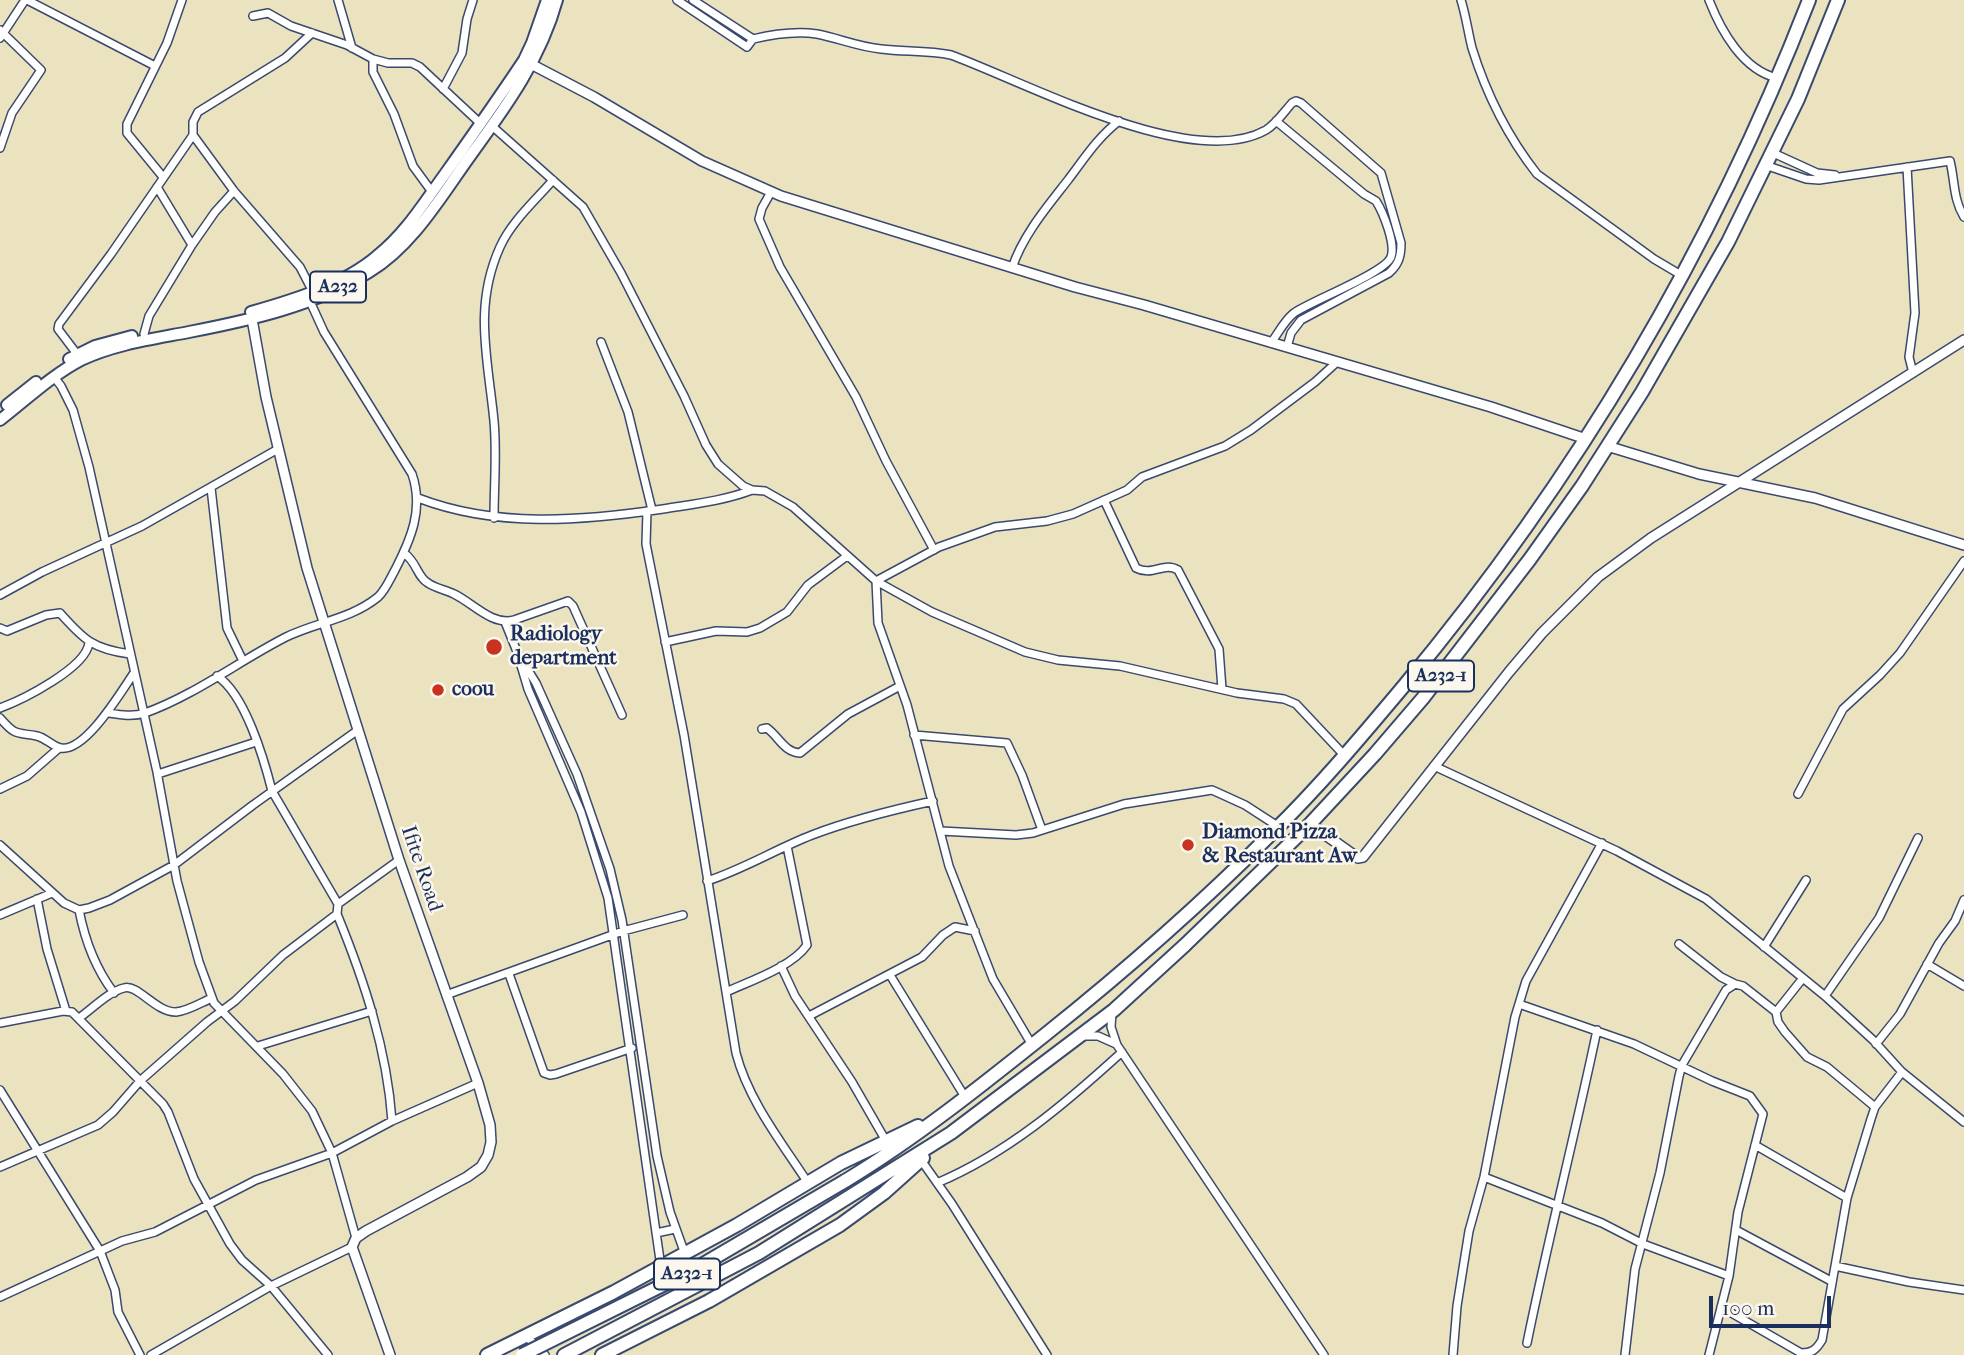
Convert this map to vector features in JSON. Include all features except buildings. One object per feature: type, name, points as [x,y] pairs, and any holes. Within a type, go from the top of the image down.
[{"type":"highway","name":"A232-1","points":[[522,1355],[695,1269],[882,1159],[1032,1045],[1164,936],[1279,827],[1344,755],[1465,610],[1511,550],[1586,439],[1633,364],[1736,169],[1809,0]]},
{"type":"highway","name":"A232-1","points":[[564,1355],[748,1259],[951,1133],[1112,1012],[1310,824],[1375,754],[1462,650],[1530,559],[1607,446],[1681,326],[1728,242],[1798,99],[1838,0]]},
{"type":"highway","points":[[487,1355],[685,1254],[841,1163],[940,1116]]},
{"type":"highway","points":[[602,1355],[697,1308],[840,1225],[868,1206],[951,1133]]},
{"type":"main road","name":"A232","points":[[528,63],[547,0]]},
{"type":"main road","name":"A232","points":[[0,420],[54,377],[80,361],[112,348],[275,313],[369,272],[406,241],[548,32],[557,0]]},
{"type":"main road","name":"A232","points":[[0,411],[77,354],[108,341],[251,312],[311,296],[363,267],[397,238],[486,125]]},
{"type":"street","points":[[0,148],[12,113],[41,70],[1,34],[26,0],[155,66]]},
{"type":"street","points":[[163,177],[127,133],[129,118],[167,43],[182,0]]},
{"type":"street","points":[[338,0],[352,48]]},
{"type":"street","points":[[443,89],[462,53],[473,0]]},
{"type":"street","points":[[677,0],[747,47],[753,39],[782,33],[816,34],[879,49],[925,50],[951,55],[1104,116],[1152,132],[1209,142],[1267,130],[1296,101],[1301,103],[1381,173],[1401,243],[1401,252],[1396,266],[1389,273],[1301,320],[1291,333],[1287,347]]},
{"type":"street","points":[[693,0],[753,39]]},
{"type":"street","points":[[1461,0],[1471,44],[1484,83],[1524,157],[1537,174],[1654,259],[1681,275]]},
{"type":"street","points":[[1709,0],[1715,16],[1749,64],[1764,75],[1777,78]]},
{"type":"street","points":[[253,16],[268,13],[352,48],[373,60],[412,63],[420,67],[583,207],[595,225],[718,464],[743,486],[765,491],[793,507],[876,581],[932,612],[1025,652],[1058,660],[1120,666],[1222,689],[1284,699],[1296,704],[1344,755]]},
{"type":"street","points":[[77,354],[58,329],[59,324],[193,135],[193,121],[198,112],[285,58],[312,33]]},
{"type":"street","points":[[373,60],[373,72],[394,114],[413,166],[432,192]]},
{"type":"street","points":[[528,63],[594,97],[702,161],[771,191],[1012,268],[1490,407],[1586,439]]},
{"type":"street","points":[[1104,116],[1105,132]]},
{"type":"street","points":[[1012,268],[1025,237],[1105,132],[1119,121]]},
{"type":"street","points":[[1271,343],[1285,321],[1297,311],[1375,271],[1392,256],[1392,244],[1376,201],[1276,121]]},
{"type":"street","points":[[108,713],[145,713],[179,699],[285,638],[363,609],[380,595],[404,553],[416,519],[418,498],[412,474],[324,332],[300,267],[234,191],[193,135]]},
{"type":"street","points":[[1771,152],[1828,175],[1931,160],[1950,161]]},
{"type":"street","points":[[1764,165],[1806,179],[1819,180],[1950,161]]},
{"type":"street","points":[[1950,161],[1955,180],[1954,195],[1964,217]]},
{"type":"street","points":[[1907,167],[1915,313],[1909,356],[1913,373]]},
{"type":"street","points":[[494,518],[494,424],[483,309],[487,281],[500,245],[553,180]]},
{"type":"street","points":[[157,187],[192,245]]},
{"type":"street","points":[[144,334],[149,316],[192,245],[215,212],[234,191]]},
{"type":"street","points":[[771,191],[759,219],[780,267],[856,397],[886,461],[934,550]]},
{"type":"street","name":"Ifite Road","points":[[251,318],[278,449],[307,568],[399,860],[478,1083],[490,1125],[491,1142],[488,1156],[481,1167],[354,1242]]},
{"type":"street","points":[[1310,824],[1358,858],[1363,857],[1534,643],[1598,577],[1651,538],[1737,482],[1964,340]]},
{"type":"street","points":[[601,342],[628,412],[650,511],[646,544],[684,735],[728,1014],[739,1067],[775,1132],[809,1183]]},
{"type":"street","points":[[876,581],[934,550],[995,527],[1047,521],[1073,514],[1127,489],[1142,477],[1225,446],[1315,382],[1337,362]]},
{"type":"street","points":[[54,377],[73,410],[89,467],[145,713],[174,865],[199,962],[212,998],[221,1012],[258,1046],[305,1101],[332,1153],[354,1242],[390,1355]]},
{"type":"street","points":[[1607,446],[1667,466],[1815,498],[1964,545]]},
{"type":"street","points":[[0,595],[42,572],[105,544],[278,449]]},
{"type":"street","points":[[211,488],[227,628],[243,661]]},
{"type":"street","points":[[418,498],[471,515],[510,520],[650,511],[731,498],[752,490]]},
{"type":"street","points":[[1104,500],[1136,568],[1147,572],[1169,566],[1178,570],[1219,649],[1222,689]]},
{"type":"street","points":[[404,553],[414,562],[428,584],[457,595],[495,619],[505,622],[568,601],[573,606],[622,715]]},
{"type":"street","points":[[665,642],[716,631],[747,632],[760,628],[787,612],[808,585],[848,556]]},
{"type":"street","points":[[1798,794],[1843,709],[1900,653],[1964,561]]},
{"type":"street","points":[[876,581],[878,623],[900,686],[949,866],[993,979],[1032,1045]]},
{"type":"street","points":[[0,628],[6,631],[54,612],[60,613],[89,643],[110,651],[130,654]]},
{"type":"street","points":[[505,622],[528,690],[581,812],[608,898],[661,1267]]},
{"type":"street","points":[[0,708],[15,703],[49,683],[78,662],[88,651],[89,643]]},
{"type":"street","points":[[518,654],[536,683],[578,774],[610,869],[623,932],[657,1156],[675,1229],[685,1254]]},
{"type":"street","points":[[0,718],[15,733],[36,736],[59,748],[68,748],[108,713],[134,673]]},
{"type":"street","points":[[217,676],[229,685],[243,710],[272,791],[338,904],[337,914],[372,1011],[387,1080],[392,1121]]},
{"type":"street","points":[[762,729],[771,730],[787,750],[800,753],[848,714],[900,686]]},
{"type":"street","points":[[0,845],[52,894],[79,910],[110,900],[174,865],[358,730]]},
{"type":"street","points":[[914,735],[1007,743],[1042,830]]},
{"type":"street","points":[[158,774],[256,742]]},
{"type":"street","points":[[0,789],[27,776],[59,748]]},
{"type":"street","points":[[1434,766],[1602,843],[1706,899],[1825,996],[1902,1072],[1964,1122]]},
{"type":"street","points":[[941,831],[1016,835],[1033,833],[1124,804],[1212,790],[1245,805],[1279,827]]},
{"type":"street","points":[[707,881],[731,874],[787,846],[841,825],[933,801]]},
{"type":"street","points":[[1825,996],[1879,918],[1918,838]]},
{"type":"street","points":[[1453,1355],[1457,1306],[1469,1231],[1484,1177],[1519,1004],[1526,981],[1602,843]]},
{"type":"street","points":[[726,992],[802,953],[807,945],[787,846]]},
{"type":"street","points":[[338,904],[399,860]]},
{"type":"street","points":[[1764,947],[1805,880]]},
{"type":"street","points":[[0,915],[52,894]]},
{"type":"street","points":[[37,899],[47,948],[66,1011]]},
{"type":"street","points":[[1876,1044],[1900,1014],[1927,964],[1955,921],[1964,900]]},
{"type":"street","points":[[79,910],[87,943],[102,978],[114,993]]},
{"type":"street","points":[[0,1167],[98,1125],[140,1081],[221,1012],[282,955],[337,914]]},
{"type":"street","points":[[446,995],[623,932],[683,915]]},
{"type":"street","points":[[809,1016],[922,957],[943,935],[955,927],[975,931]]},
{"type":"street","points":[[1679,944],[1735,984],[1743,986],[1776,1012],[1785,1032],[1807,1056],[1827,1067],[1875,1107]]},
{"type":"street","points":[[1927,964],[1964,986]]},
{"type":"street","points":[[781,965],[795,996],[852,1082],[886,1141]]},
{"type":"street","points":[[509,974],[544,1073],[556,1074],[639,1046]]},
{"type":"street","points":[[890,975],[965,1097]]},
{"type":"street","points":[[1776,1012],[1803,978]]},
{"type":"street","points":[[1625,1355],[1635,1269],[1643,1244],[1682,1065],[1726,990],[1735,984]]},
{"type":"street","points":[[79,1018],[126,987],[133,988],[152,1004],[176,1012],[212,998]]},
{"type":"street","points":[[1519,1004],[1597,1030],[1682,1065],[1750,1097],[1763,1114],[1738,1212],[1729,1276],[1709,1355]]},
{"type":"street","points":[[0,1023],[66,1011],[79,1018],[168,1112],[184,1157],[236,1252],[271,1286],[328,1355]]},
{"type":"street","points":[[258,1046],[372,1011]]},
{"type":"street","points":[[1112,1012],[1111,1027],[1117,1045],[1324,1355]]},
{"type":"street","points":[[1527,1343],[1597,1030]]},
{"type":"street","points":[[1080,1036],[1098,1036],[1117,1045]]},
{"type":"street","points":[[937,1184],[986,1159],[1028,1132],[1122,1052]]},
{"type":"street","points":[[1721,1307],[1774,1340],[1801,1353],[1811,1353],[1817,1349],[1822,1340],[1847,1198],[1875,1107],[1902,1072]]},
{"type":"street","points":[[0,1297],[122,1241],[155,1232],[256,1180],[332,1153],[392,1121],[478,1083]]},
{"type":"street","points":[[0,1090],[100,1251],[115,1290],[118,1312],[140,1355]]},
{"type":"street","points":[[1755,1145],[1847,1198]]},
{"type":"street","points":[[921,1160],[1046,1355]]},
{"type":"street","points":[[1484,1177],[1602,1223],[1643,1244],[1729,1276]]},
{"type":"street","points":[[652,1205],[668,1202]]},
{"type":"street","points":[[656,1233],[675,1229]]},
{"type":"street","points":[[1736,1230],[1831,1281]]},
{"type":"street","points":[[152,1355],[271,1286],[354,1242]]},
{"type":"street","points":[[1835,1266],[1909,1282],[1964,1290]]},
{"type":"street","points":[[525,1335],[532,1355]]},
{"type":"street","points":[[525,1335],[545,1355]]},
{"type":"place","name":"Radiology department","points":[[494,647]]},
{"type":"place","name":"coou","points":[[438,690]]},
{"type":"place","name":"Diamond Pizza & Restaurant Aw","points":[[1188,845]]}]
